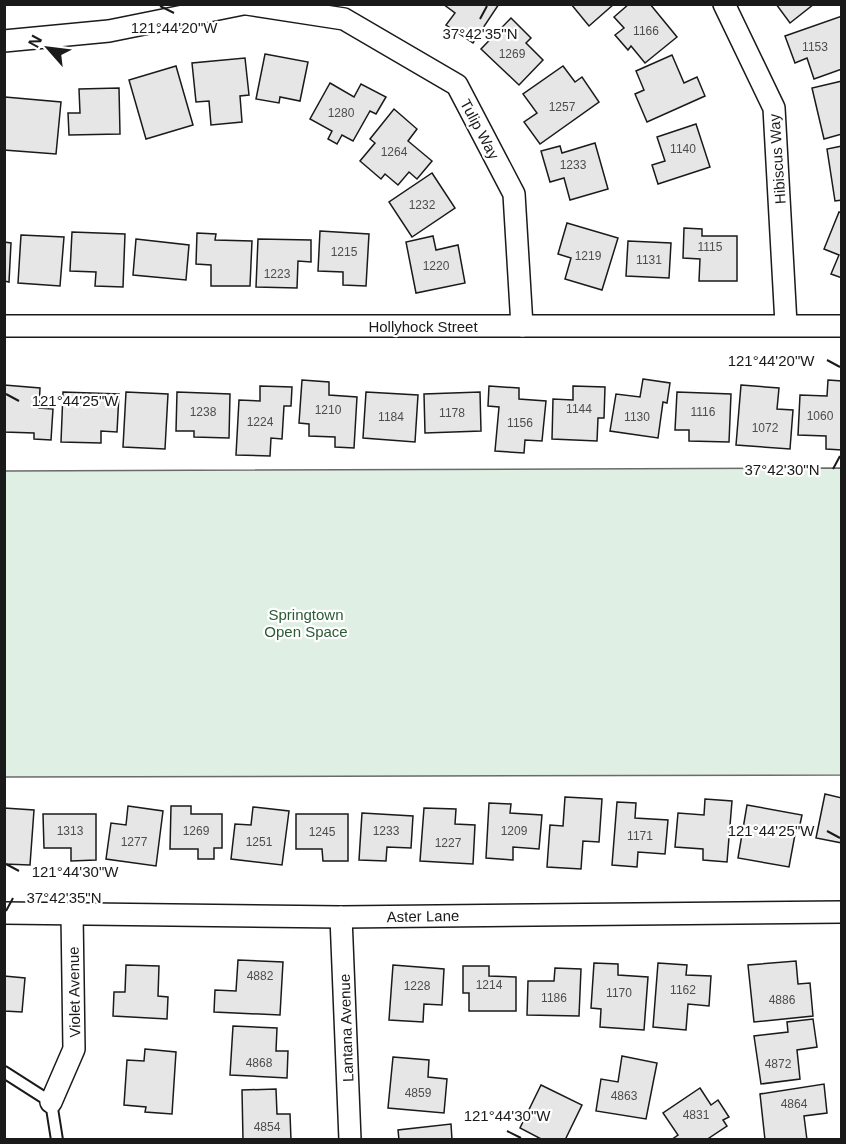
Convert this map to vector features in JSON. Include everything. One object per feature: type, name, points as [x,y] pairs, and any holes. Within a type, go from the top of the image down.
[{"type":"street","name":"Tulip Way","points":[[4,41],[109,31],[245,4],[344,19],[457,85],[514,194],[522,326]]},
{"type":"street","name":"Hibiscus Way","points":[[724,4],[774,108],[786,324]]},
{"type":"street","name":"Hollyhock Street","points":[[4,326],[786,324],[842,326]]},
{"type":"street","name":"Aster Lane","points":[[4,913],[341,917],[842,912]]},
{"type":"street","name":"Violet Avenue","points":[[51,1102],[74,1049],[72,913]]},
{"type":"street","name":"Lantana Avenue","points":[[341,917],[350,1140]]},
{"type":"lane","points":[[4,1072],[51,1102],[57,1140]]},
{"type":"green space","name":"Springtown Open Space","points":[[841,468],[841,775],[5,777],[5,471]]},
{"type":"building","points":[[443,4],[499,4],[473,43],[446,25],[455,13]]},
{"type":"building","points":[[571,4],[614,4],[589,26]]},
{"type":"building","points":[[629,4],[650,4],[677,37],[645,63],[631,46],[628,50],[615,35],[624,28],[614,17]]},
{"type":"building","points":[[776,4],[814,4],[790,23]]},
{"type":"building","points":[[842,16],[842,69],[814,79],[807,58],[795,63],[785,36]]},
{"type":"building","points":[[511,18],[531,38],[526,43],[543,60],[519,85],[481,49]]},
{"type":"building","points":[[265,54],[308,62],[300,101],[280,97],[279,103],[256,99]]},
{"type":"building","points":[[672,55],[684,83],[697,77],[705,96],[647,122],[635,94],[644,90],[636,71]]},
{"type":"building","points":[[245,58],[249,95],[240,96],[242,122],[211,125],[209,101],[196,102],[192,63]]},
{"type":"building","points":[[176,66],[193,125],[146,139],[129,80]]},
{"type":"building","points":[[563,66],[575,82],[582,77],[599,102],[540,144],[524,122],[537,113],[523,94]]},
{"type":"building","points":[[842,81],[842,134],[824,139],[812,88]]},
{"type":"building","points":[[330,83],[354,97],[361,84],[386,97],[376,114],[370,111],[353,141],[342,135],[337,144],[328,139],[332,131],[310,119]]},
{"type":"building","points":[[119,88],[120,134],[69,135],[68,113],[80,113],[79,89]]},
{"type":"building","points":[[5,97],[61,102],[56,154],[4,150]]},
{"type":"building","points":[[394,109],[417,129],[408,141],[432,161],[417,179],[409,172],[398,185],[385,174],[381,179],[360,161],[375,143],[370,139]]},
{"type":"building","points":[[696,124],[710,167],[658,184],[652,165],[665,161],[657,137]]},
{"type":"building","points":[[595,143],[608,189],[570,200],[564,178],[550,182],[541,151],[560,146],[562,153]]},
{"type":"building","points":[[842,146],[842,200],[835,201],[827,149]]},
{"type":"building","points":[[432,173],[455,208],[412,237],[389,202]]},
{"type":"building","points":[[839,212],[842,213],[842,278],[831,274],[839,255],[824,249]]},
{"type":"building","points":[[567,223],[618,238],[602,290],[565,279],[571,258],[558,254]]},
{"type":"building","points":[[684,228],[702,229],[702,236],[737,236],[737,281],[699,281],[700,259],[683,258]]},
{"type":"building","points":[[320,231],[369,234],[366,286],[343,285],[343,272],[318,271]]},
{"type":"building","points":[[72,232],[125,234],[123,287],[95,286],[96,272],[70,271]]},
{"type":"building","points":[[197,233],[216,234],[215,240],[252,241],[250,286],[211,286],[211,265],[196,264]]},
{"type":"building","points":[[21,235],[64,237],[60,286],[18,283]]},
{"type":"building","points":[[433,236],[436,250],[458,245],[465,283],[416,293],[406,242]]},
{"type":"building","points":[[136,239],[189,245],[186,280],[133,275]]},
{"type":"building","points":[[258,239],[311,240],[311,262],[298,261],[297,288],[256,287]]},
{"type":"building","points":[[628,241],[671,243],[669,278],[626,276]]},
{"type":"building","points":[[4,242],[11,243],[9,282],[4,281]]},
{"type":"building","points":[[643,379],[670,383],[667,403],[663,402],[658,438],[610,431],[616,394],[640,397]]},
{"type":"building","points":[[302,380],[329,382],[329,395],[357,397],[354,448],[335,447],[335,437],[309,436],[309,424],[299,423]]},
{"type":"building","points":[[828,380],[842,381],[842,450],[826,449],[826,436],[798,435],[800,395],[827,396]]},
{"type":"building","points":[[4,385],[40,388],[39,408],[53,409],[51,440],[34,439],[34,433],[4,432]]},
{"type":"building","points":[[741,385],[779,388],[777,409],[793,410],[790,449],[736,445]]},
{"type":"building","points":[[260,386],[292,387],[291,406],[284,406],[282,439],[271,438],[270,456],[236,455],[239,400],[260,401]]},
{"type":"building","points":[[489,386],[519,388],[519,399],[546,401],[542,441],[525,440],[524,453],[495,451],[499,407],[488,406]]},
{"type":"building","points":[[573,386],[605,387],[604,418],[598,418],[597,441],[552,439],[553,399],[573,400]]},
{"type":"building","points":[[63,392],[119,394],[117,432],[101,431],[101,443],[61,442]]},
{"type":"building","points":[[126,392],[168,394],[165,449],[123,447]]},
{"type":"building","points":[[177,392],[230,394],[229,438],[194,437],[194,431],[176,431]]},
{"type":"building","points":[[366,392],[418,395],[415,442],[363,438]]},
{"type":"building","points":[[480,392],[481,431],[425,433],[424,394]]},
{"type":"building","points":[[677,392],[731,394],[729,442],[689,441],[689,430],[675,430]]},
{"type":"building","points":[[825,794],[842,798],[842,843],[816,838]]},
{"type":"building","points":[[565,797],[602,799],[599,842],[583,841],[581,869],[547,867],[550,825],[563,826]]},
{"type":"building","points":[[705,799],[732,801],[727,862],[703,860],[703,849],[675,847],[678,813],[704,815]]},
{"type":"building","points":[[617,802],[636,803],[635,818],[668,820],[665,854],[638,852],[637,867],[612,865]]},
{"type":"building","points":[[489,803],[511,804],[510,813],[542,815],[539,849],[513,847],[513,860],[486,858]]},
{"type":"building","points":[[747,805],[802,815],[799,829],[796,829],[789,867],[738,858]]},
{"type":"building","points":[[128,806],[163,811],[156,866],[106,859],[111,823],[126,825]]},
{"type":"building","points":[[171,806],[191,806],[191,814],[222,814],[222,848],[214,848],[214,859],[198,859],[198,849],[170,849]]},
{"type":"building","points":[[253,807],[289,811],[282,865],[231,859],[235,824],[251,825]]},
{"type":"building","points":[[4,808],[34,810],[30,865],[4,864]]},
{"type":"building","points":[[424,808],[456,809],[455,824],[475,825],[473,864],[420,861]]},
{"type":"building","points":[[362,813],[413,816],[411,848],[387,847],[386,861],[359,860]]},
{"type":"building","points":[[43,814],[96,814],[96,860],[71,861],[71,848],[44,848]]},
{"type":"building","points":[[296,814],[348,814],[348,861],[323,861],[322,849],[296,849]]},
{"type":"building","points":[[238,960],[283,962],[280,1015],[214,1012],[215,990],[236,991]]},
{"type":"building","points":[[796,961],[798,984],[810,983],[813,1016],[754,1022],[748,965]]},
{"type":"building","points":[[594,963],[618,964],[618,975],[648,977],[644,1030],[600,1027],[601,1009],[591,1008]]},
{"type":"building","points":[[658,963],[687,965],[686,975],[711,976],[709,1006],[688,1004],[686,1030],[653,1027]]},
{"type":"building","points":[[126,965],[159,966],[158,996],[168,997],[167,1019],[113,1016],[114,992],[125,992]]},
{"type":"building","points":[[393,965],[444,969],[442,1005],[424,1004],[423,1022],[389,1020]]},
{"type":"building","points":[[463,966],[489,966],[489,976],[516,977],[516,1011],[469,1011],[469,993],[463,993]]},
{"type":"building","points":[[555,968],[581,969],[579,1016],[527,1015],[528,981],[554,981]]},
{"type":"building","points":[[4,976],[25,978],[22,1012],[4,1011]]},
{"type":"building","points":[[813,1019],[817,1047],[797,1050],[800,1079],[761,1084],[754,1036],[788,1032],[787,1022]]},
{"type":"building","points":[[233,1026],[277,1028],[276,1051],[288,1051],[287,1078],[230,1075]]},
{"type":"building","points":[[145,1049],[176,1052],[172,1114],[145,1112],[146,1107],[124,1105],[127,1060],[144,1061]]},
{"type":"building","points":[[622,1056],[657,1063],[646,1119],[596,1111],[601,1079],[618,1082]]},
{"type":"building","points":[[393,1057],[429,1060],[428,1077],[447,1079],[444,1113],[388,1108]]},
{"type":"building","points":[[824,1084],[827,1113],[804,1116],[807,1140],[765,1140],[760,1094]]},
{"type":"building","points":[[541,1085],[582,1105],[565,1140],[543,1140],[520,1128]]},
{"type":"building","points":[[700,1088],[711,1105],[718,1100],[729,1117],[723,1120],[727,1126],[706,1140],[671,1140],[678,1135],[663,1113]]},
{"type":"building","points":[[276,1089],[277,1114],[290,1114],[291,1140],[243,1140],[242,1090]]},
{"type":"building","points":[[451,1124],[452,1140],[399,1140],[398,1130]]}]
